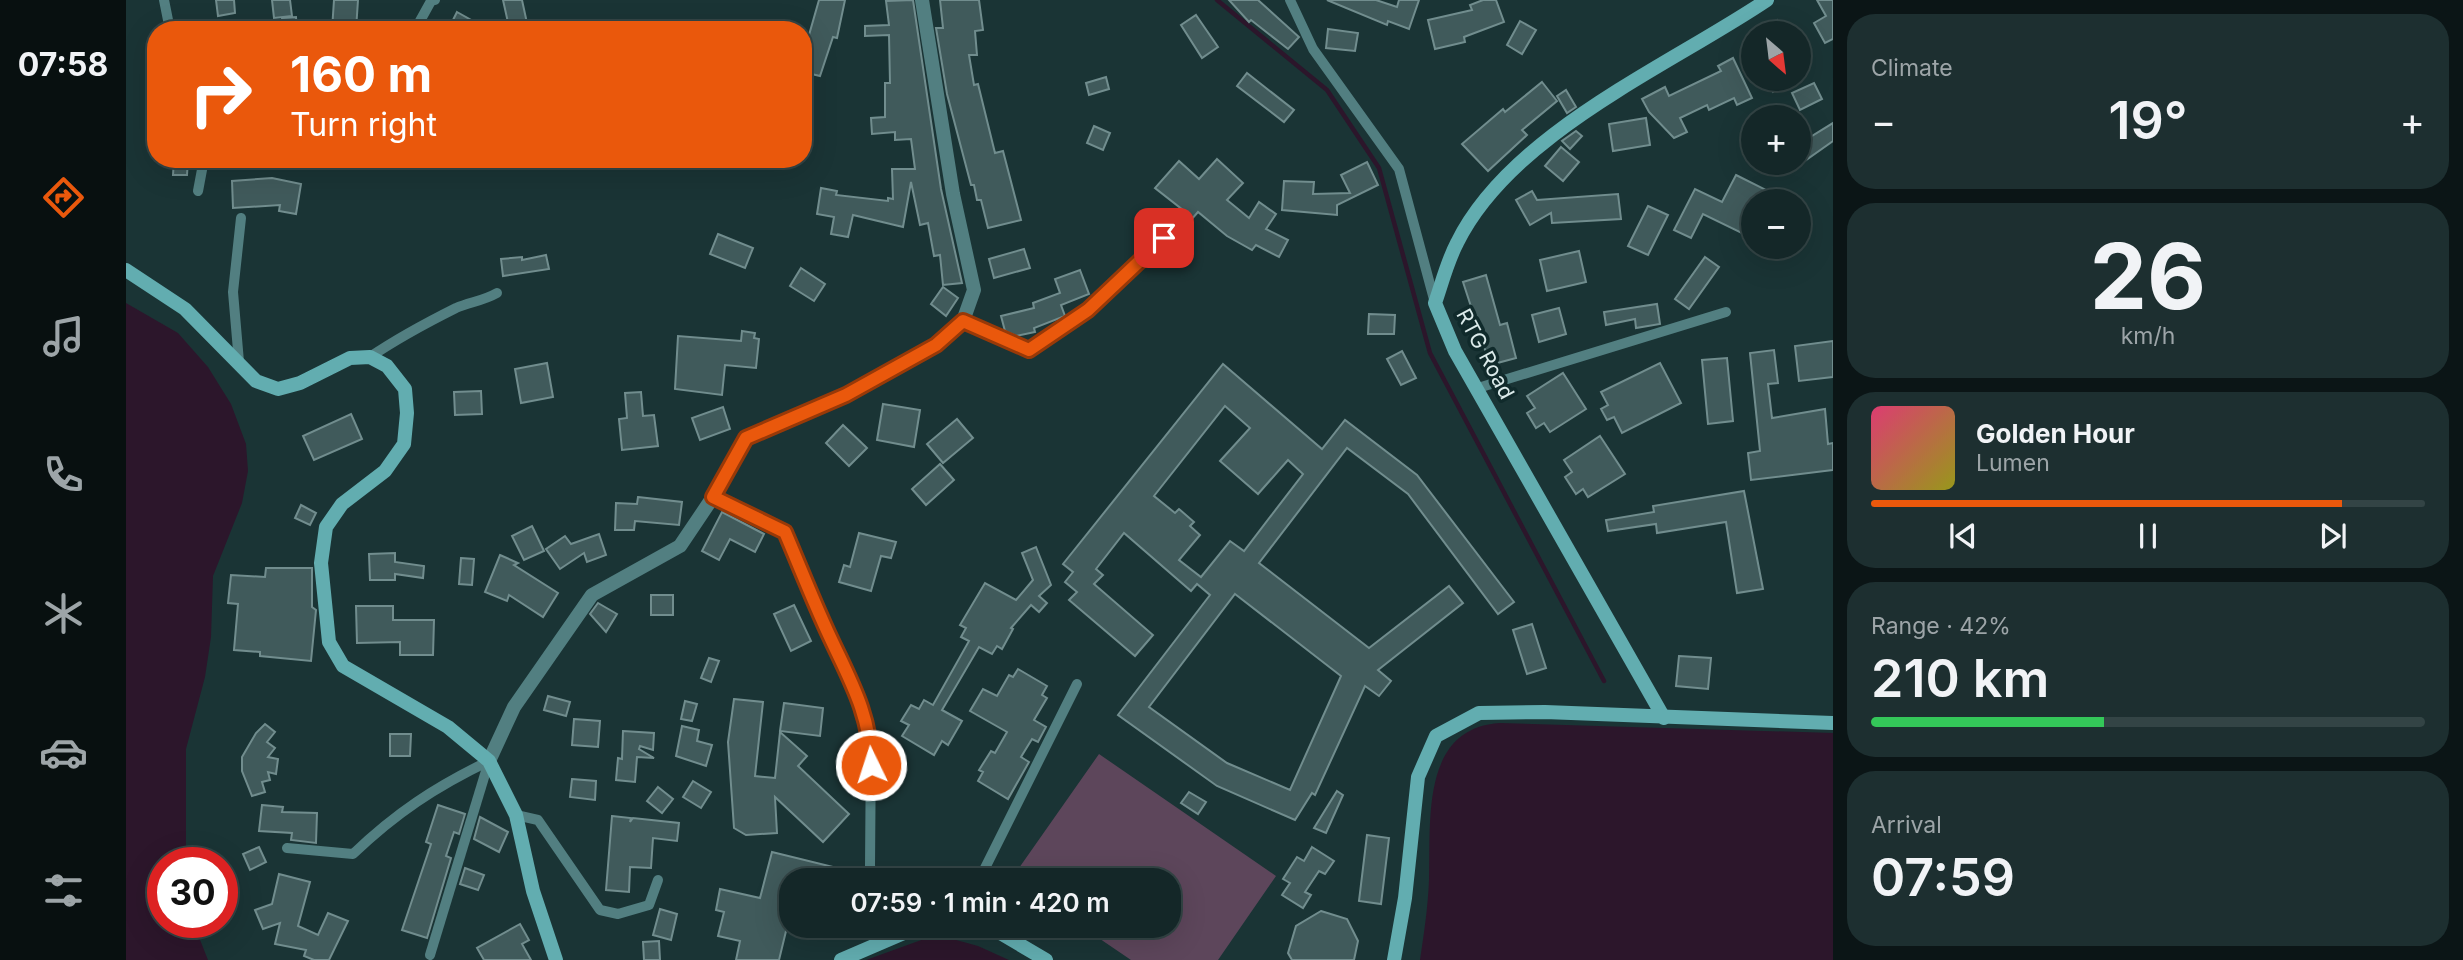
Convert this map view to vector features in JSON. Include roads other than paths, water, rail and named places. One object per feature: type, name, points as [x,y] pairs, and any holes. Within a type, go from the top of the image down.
[{"type":"main road","name":"RTG Road","points":[[1664,718],[1455,351],[1434,303],[1457,242],[1506,178],[1567,123],[1767,0]]},
{"type":"main road","points":[[126,270],[185,309],[256,381],[278,389],[300,383],[350,358],[370,357],[387,366],[405,389],[404,443],[385,471],[342,504],[326,527],[321,563],[329,642],[343,666],[448,727],[489,761],[516,815],[533,891],[556,960]]},
{"type":"main road","points":[[1394,960],[1405,898],[1418,777],[1436,736],[1479,713],[1545,712],[1833,723]]},
{"type":"main road","points":[[841,960],[889,938]]},
{"type":"main road","points":[[1009,938],[1046,960]]},
{"type":"street","points":[[164,0],[168,21]]},
{"type":"street","points":[[420,21],[431,1],[435,0]]},
{"type":"street","points":[[430,955],[489,761],[514,707],[592,595],[680,545],[713,497],[746,438],[846,395],[936,345],[963,321],[974,290],[953,194],[922,0]]},
{"type":"street","points":[[1290,0],[1313,49],[1399,169],[1434,303]]},
{"type":"street","points":[[198,191],[202,168]]},
{"type":"street","points":[[239,362],[233,292],[241,218]]},
{"type":"street","points":[[963,321],[1029,350],[1088,310],[1183,220]]},
{"type":"street","points":[[370,357],[405,333],[461,306],[481,302],[497,293]]},
{"type":"street","points":[[1478,388],[1726,312]]},
{"type":"street","points":[[713,497],[785,532],[830,637],[859,694],[871,739],[871,868]]},
{"type":"street","points":[[985,868],[1077,684]]},
{"type":"street","points":[[287,848],[352,854],[390,819],[440,785],[489,761]]},
{"type":"street","points":[[516,815],[538,820],[600,910],[618,914],[649,905],[658,880]]},
{"type":"waterway","points":[[1217,0],[1327,90],[1379,168],[1430,353],[1604,681]]}]
